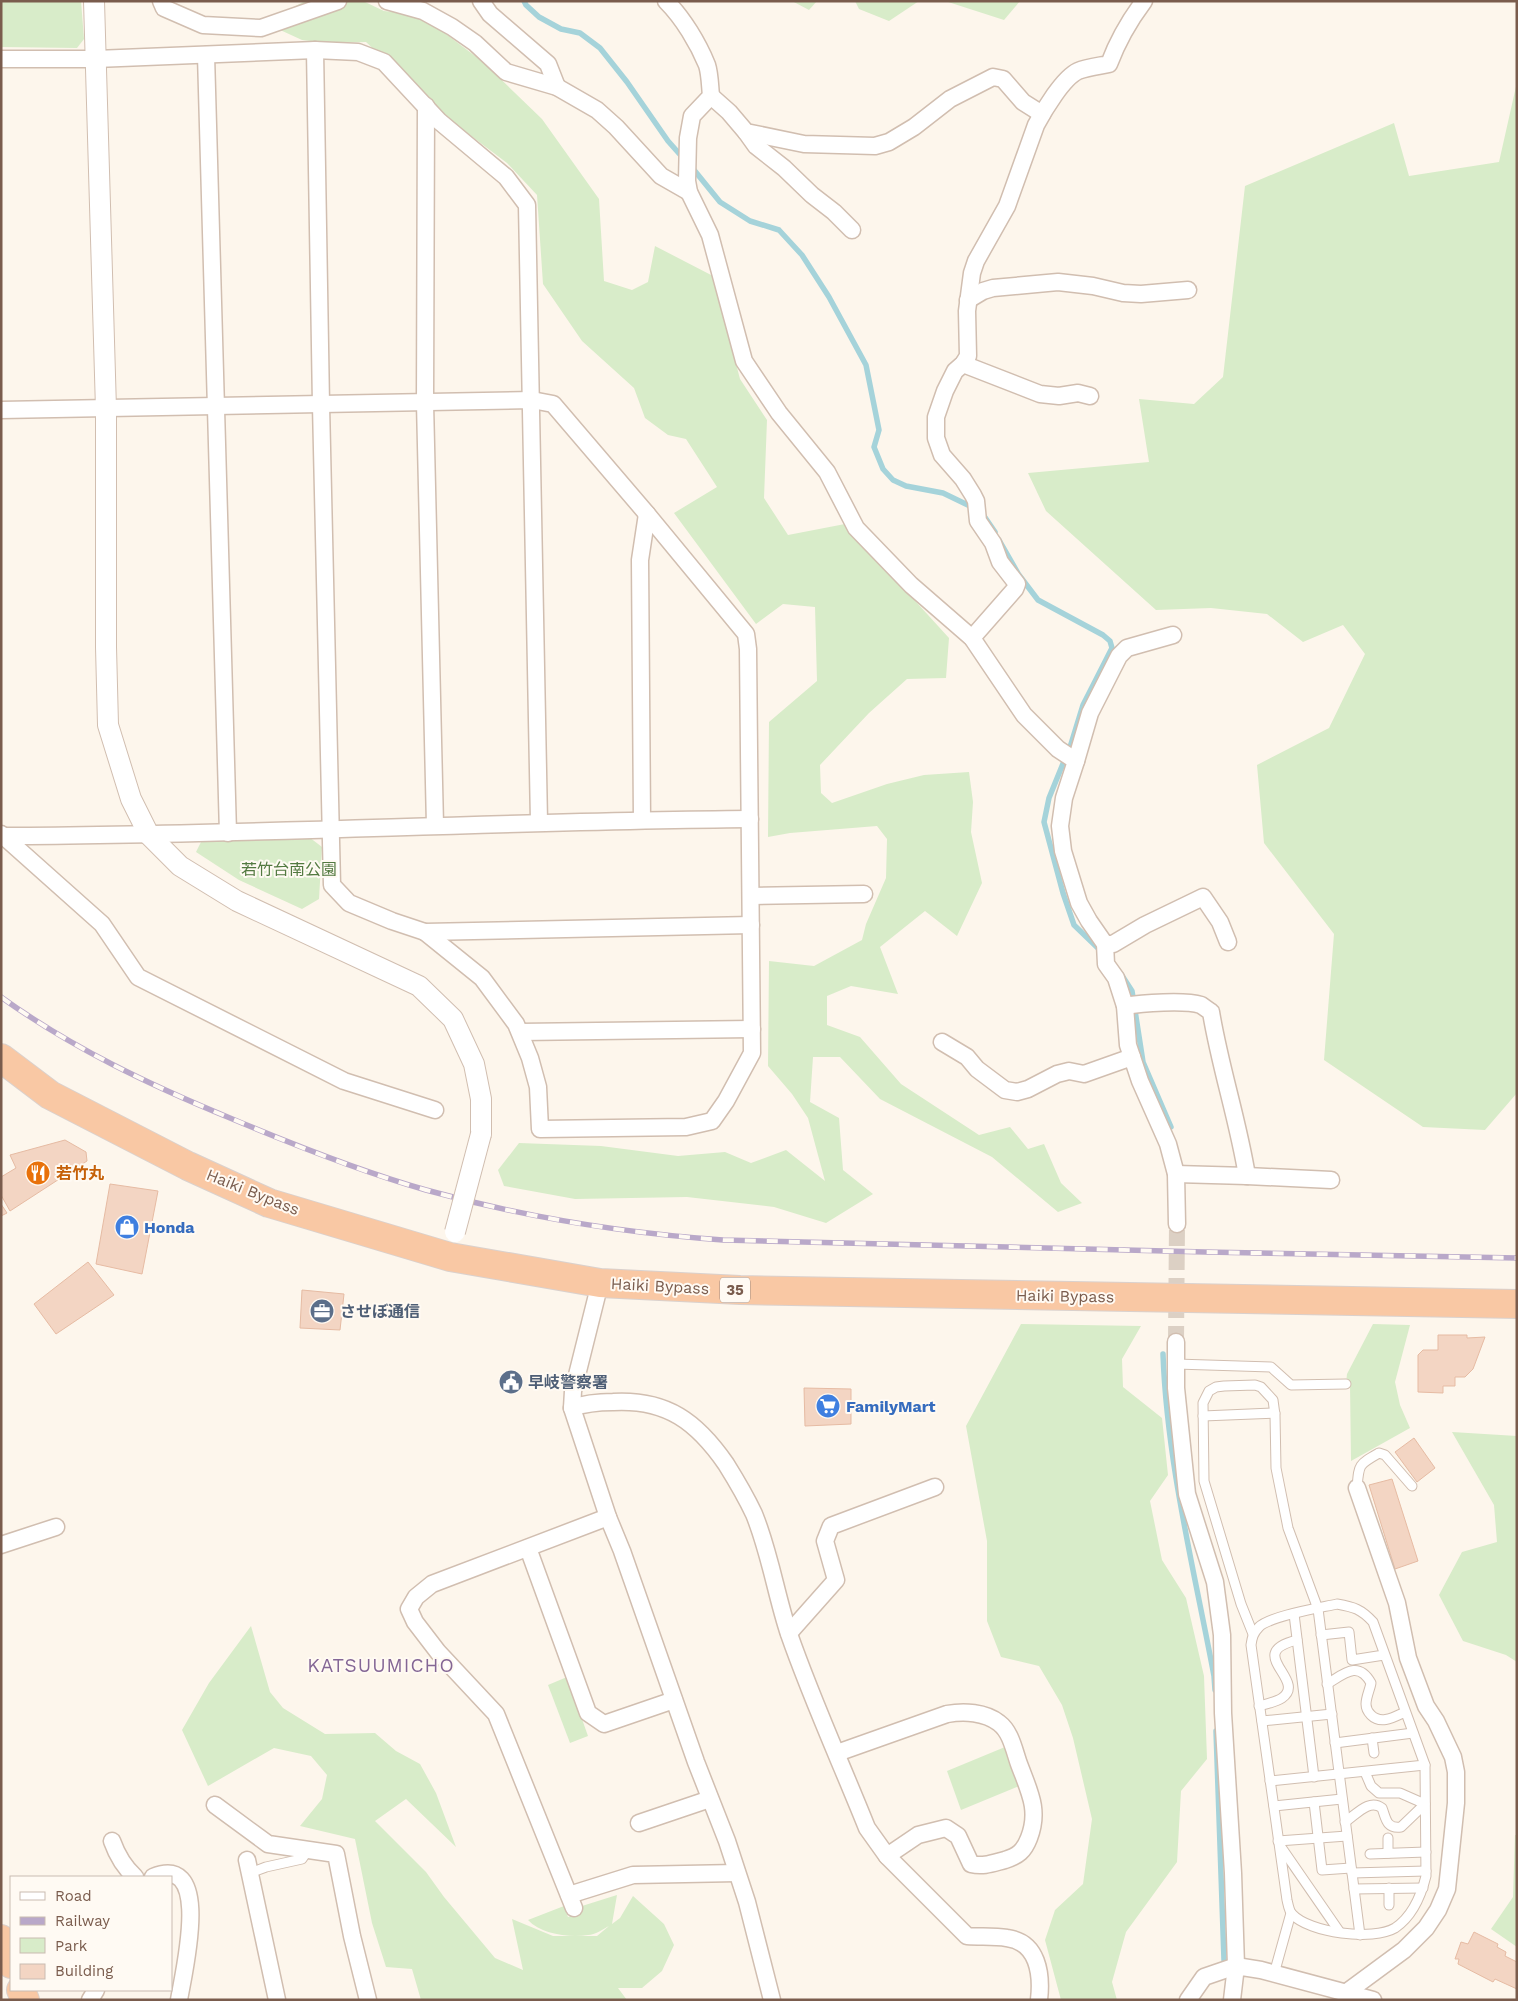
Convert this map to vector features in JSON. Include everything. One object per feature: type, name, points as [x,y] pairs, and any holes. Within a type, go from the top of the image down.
[{"type":"highway","name":"Haiki Bypass","points":[[1,1058],[50,1095],[188,1166],[269,1203],[452,1245],[600,1283],[750,1290],[1517,1304]]},
{"type":"highway","points":[[1,1939],[10,1962]]},
{"type":"street","points":[[94,1],[106,409],[106,647],[108,725],[131,799],[149,835],[180,866],[236,901],[419,986],[453,1019],[474,1064],[481,1098],[481,1134],[452,1245]]},
{"type":"street","points":[[161,1],[164,8],[204,25],[261,28],[338,1]]},
{"type":"street","points":[[387,1],[424,11],[452,26],[475,43],[506,72],[557,87],[597,110],[616,127],[661,176],[688,187]]},
{"type":"street","points":[[481,1],[490,14],[548,64],[557,87]]},
{"type":"street","points":[[666,1],[692,36],[708,66],[711,96],[729,112],[756,146],[784,168],[852,230]]},
{"type":"street","points":[[972,638],[1015,589],[1017,584],[1000,562],[993,543],[962,479],[942,455],[936,438],[936,417],[945,391],[955,371],[968,356],[968,300],[972,273],[976,261],[1007,206],[1036,125],[1042,114],[1069,78],[1077,72],[1109,64],[1129,21],[1144,1]]},
{"type":"street","points":[[1,59],[96,59],[315,50],[358,52],[384,62],[439,121],[506,177],[527,205],[539,822]]},
{"type":"street","points":[[315,50],[320,405],[332,885],[349,903],[425,932],[751,925]]},
{"type":"street","points":[[206,55],[228,833]]},
{"type":"street","points":[[746,132],[804,144],[874,146],[889,142],[914,127],[950,99],[993,77],[1004,79],[1023,102],[1042,114]]},
{"type":"street","points":[[711,96],[692,116],[688,138],[688,187],[710,235],[744,361],[779,413],[827,472],[856,528],[911,585],[972,638],[1024,715],[1058,750],[1076,761]]},
{"type":"street","points":[[426,106],[425,403],[435,825]]},
{"type":"street","points":[[968,300],[983,291],[993,288],[1058,282],[1093,286],[1124,293],[1141,294],[1188,290]]},
{"type":"street","points":[[963,364],[1040,394],[1059,396],[1078,393],[1090,396]]},
{"type":"street","points":[[1,410],[532,400],[553,404],[648,514],[746,634],[748,649],[752,1053],[726,1102],[712,1121],[686,1127],[540,1128],[538,1087],[520,1032],[482,978],[425,932]]},
{"type":"street","points":[[642,820],[640,560],[648,514]]},
{"type":"street","points":[[1173,634],[1127,648],[1119,656],[1090,713],[1064,798],[1060,826],[1063,851],[1079,903],[1088,921],[1105,944],[1106,964],[1116,978],[1125,1006],[1128,1045],[1140,1081],[1168,1144],[1176,1174],[1177,1224]]},
{"type":"street","points":[[3,835],[149,835],[539,822],[750,819]]},
{"type":"street","points":[[3,835],[102,924],[138,976],[344,1081],[435,1110]]},
{"type":"street","points":[[751,896],[864,894]]},
{"type":"street","points":[[1105,944],[1114,944],[1145,925],[1203,897],[1222,927],[1228,942]]},
{"type":"street","points":[[1125,1006],[1143,1003],[1201,1006],[1211,1012],[1218,1054],[1241,1140],[1247,1176]]},
{"type":"street","points":[[520,1032],[752,1029]]},
{"type":"street","points":[[942,1042],[967,1057],[977,1069],[1005,1090],[1017,1092],[1028,1089],[1057,1074],[1069,1071],[1084,1074],[1132,1057]]},
{"type":"street","points":[[1176,1174],[1331,1180]]},
{"type":"street","points":[[600,1283],[573,1391],[572,1408],[608,1516],[738,1873],[772,2000]]},
{"type":"street","points":[[1176,1342],[1176,1388],[1187,1494],[1215,1582],[1222,1635],[1223,1713],[1234,1873],[1236,1966],[1232,2000]]},
{"type":"street","points":[[572,1408],[586,1403],[620,1401],[649,1403],[669,1410],[691,1423],[712,1444],[735,1477],[754,1514],[774,1574],[789,1633],[867,1828],[887,1856],[968,1936],[1009,1938],[1026,1946],[1036,1959],[1040,1972],[1039,2000]]},
{"type":"street","points":[[789,1633],[836,1580],[825,1541],[831,1526],[935,1487]]},
{"type":"street","points":[[1347,1992],[1404,1950],[1426,1928],[1438,1910],[1447,1890],[1456,1803],[1454,1757],[1436,1721],[1426,1706],[1404,1639],[1397,1603],[1357,1488]]},
{"type":"street","points":[[608,1516],[432,1584],[416,1597],[409,1609],[414,1622],[438,1652],[496,1714],[572,1902],[633,1875],[738,1873]]},
{"type":"street","points":[[1,1545],[56,1528]]},
{"type":"street","points":[[528,1548],[588,1713],[604,1724],[674,1700]]},
{"type":"street","points":[[837,1753],[947,1714],[959,1712],[973,1713],[999,1723],[1009,1734],[1034,1804],[1034,1824],[1026,1845],[1017,1856],[982,1866],[971,1864],[958,1836],[946,1828],[918,1835],[887,1856]]},
{"type":"street","points":[[639,1823],[710,1799]]},
{"type":"street","points":[[215,1805],[268,1844],[336,1854],[352,1936],[368,2000]]},
{"type":"street","points":[[112,1841],[126,1870],[134,1876]]},
{"type":"street","points":[[248,1867],[277,2000]]},
{"type":"street","points":[[156,1876],[164,1873],[178,1876],[189,1891],[191,1919],[180,2000]]},
{"type":"street","points":[[1188,2000],[1204,1977],[1236,1966],[1347,1992],[1373,2000]]},
{"type":"lane","points":[[1176,1364],[1271,1367],[1291,1385],[1346,1384]]},
{"type":"lane","points":[[1253,1634],[1240,1604],[1204,1481],[1203,1403],[1209,1391],[1216,1387],[1255,1385],[1261,1387],[1273,1400],[1276,1468],[1286,1520],[1318,1609],[1360,1934]]},
{"type":"lane","points":[[1203,1416],[1275,1413]]},
{"type":"lane","points":[[1357,1488],[1359,1470],[1362,1463],[1379,1453],[1385,1455],[1412,1486]]},
{"type":"lane","points":[[1274,1974],[1291,1913],[1287,1900],[1251,1645],[1253,1634],[1260,1626],[1271,1620],[1337,1604],[1351,1606],[1364,1612],[1373,1622],[1425,1766],[1426,1871],[1423,1888],[1413,1911],[1396,1928],[1387,1931],[1360,1934],[1316,1928],[1305,1924],[1291,1913]]},
{"type":"lane","points":[[1294,1614],[1314,1777]]},
{"type":"lane","points":[[1321,1635],[1349,1632],[1353,1670]]},
{"type":"lane","points":[[1260,1706],[1282,1698],[1286,1693],[1288,1682],[1274,1660],[1278,1648],[1284,1643],[1297,1640]]},
{"type":"lane","points":[[1352,1660],[1384,1655]]},
{"type":"lane","points":[[1328,1684],[1353,1670],[1363,1673],[1371,1683],[1366,1704],[1368,1712],[1373,1717],[1380,1720],[1390,1719],[1405,1712]]},
{"type":"lane","points":[[1262,1721],[1332,1714]]},
{"type":"lane","points":[[1335,1743],[1413,1733]]},
{"type":"lane","points":[[1372,1738],[1374,1753]]},
{"type":"lane","points":[[1270,1781],[1425,1766]]},
{"type":"lane","points":[[1365,1772],[1370,1786],[1379,1794],[1400,1793],[1425,1804]]},
{"type":"lane","points":[[1274,1806],[1342,1799]]},
{"type":"lane","points":[[1314,1802],[1322,1870],[1426,1871]]},
{"type":"lane","points":[[1345,1822],[1371,1804],[1382,1808],[1387,1823],[1391,1826],[1401,1827],[1425,1804]]},
{"type":"lane","points":[[1279,1843],[1347,1836]]},
{"type":"lane","points":[[1388,1838],[1388,1853]]},
{"type":"lane","points":[[1279,1843],[1339,1931]]},
{"type":"lane","points":[[248,1867],[266,1867],[302,1859],[308,1850]]},
{"type":"lane","points":[[1370,1854],[1426,1852]]},
{"type":"lane","points":[[1389,1888],[1389,1905]]},
{"type":"lane","points":[[1354,1889],[1423,1888]]},
{"type":"green space","points":[[1,1],[81,1],[84,39],[77,48],[1,47]]},
{"type":"green space","points":[[305,1],[363,1],[384,11],[421,15],[483,62],[542,119],[599,199],[604,281],[632,290],[648,282],[655,246],[713,276],[740,379],[767,420],[764,498],[788,535],[845,524],[949,638],[946,678],[907,679],[869,713],[820,765],[821,793],[832,803],[887,784],[924,775],[969,772],[973,802],[971,832],[982,883],[957,936],[925,911],[880,947],[898,994],[851,986],[827,996],[827,1025],[860,1037],[901,1084],[979,1135],[1010,1127],[1028,1149],[1044,1144],[1061,1183],[1082,1203],[1058,1212],[992,1157],[880,1099],[840,1057],[813,1057],[810,1102],[839,1118],[843,1170],[873,1194],[826,1223],[774,1207],[687,1197],[575,1199],[504,1186],[498,1170],[519,1143],[601,1146],[678,1156],[725,1152],[751,1163],[786,1150],[825,1181],[808,1118],[792,1094],[768,1066],[769,961],[814,966],[862,940],[866,924],[886,878],[887,839],[877,826],[790,833],[768,837],[769,722],[817,681],[815,607],[783,604],[756,624],[674,513],[717,487],[686,439],[668,435],[645,418],[634,388],[582,341],[543,284],[537,195],[507,163],[446,117],[366,42],[328,43],[302,40],[278,29],[290,9]]},
{"type":"green space","points":[[792,1],[817,1],[809,10]]},
{"type":"green space","points":[[855,1],[919,1],[889,21],[859,9]]},
{"type":"green space","points":[[945,1],[1020,1],[1004,20]]},
{"type":"green space","points":[[1517,82],[1517,1093],[1485,1130],[1423,1127],[1324,1060],[1334,934],[1264,843],[1257,765],[1329,728],[1365,654],[1343,625],[1303,642],[1267,614],[1211,608],[1156,610],[1046,511],[1028,473],[1149,462],[1139,399],[1194,404],[1223,377],[1245,186],[1394,123],[1409,176],[1499,162]]},
{"type":"green space","name":"若竹台南公園","points":[[309,837],[322,847],[319,899],[302,909],[239,880],[196,852],[202,840]]},
{"type":"green space","points":[[1021,1324],[1141,1326],[1122,1359],[1123,1387],[1162,1418],[1168,1475],[1150,1501],[1162,1560],[1186,1598],[1204,1676],[1207,1759],[1181,1791],[1177,1862],[1126,1932],[1112,1982],[1117,2000],[1061,2000],[1045,1940],[1055,1910],[1083,1884],[1092,1819],[1073,1738],[1062,1705],[1039,1666],[1001,1657],[987,1621],[987,1541],[966,1426]]},
{"type":"green space","points":[[1373,1324],[1410,1325],[1395,1382],[1400,1405],[1410,1428],[1351,1461],[1350,1385],[1346,1384],[1347,1374]]},
{"type":"green space","points":[[1452,1432],[1517,1436],[1517,1662],[1506,1655],[1463,1641],[1439,1595],[1462,1552],[1497,1542],[1494,1505]]},
{"type":"green space","points":[[251,1626],[270,1692],[283,1708],[325,1734],[375,1733],[396,1751],[420,1764],[436,1793],[456,1847],[406,1799],[375,1821],[426,1872],[444,1897],[495,1958],[523,1970],[512,1919],[553,1936],[572,1936],[548,1932],[540,1929],[528,1920],[564,1906],[568,1917],[583,1911],[582,1906],[617,1895],[612,1924],[620,1918],[633,1896],[664,1924],[674,1945],[662,1971],[642,1988],[618,1988],[627,2000],[421,2000],[412,1969],[386,1967],[372,1923],[355,1839],[300,1826],[322,1799],[327,1775],[311,1756],[274,1748],[208,1786],[182,1730],[209,1683]],"holes":[[[609,1926],[597,1936],[580,1936],[599,1932]]]},
{"type":"green space","points":[[567,1677],[588,1736],[570,1743],[548,1685]]},
{"type":"green space","points":[[1005,1747],[1019,1786],[961,1810],[947,1771]]},
{"type":"green space","points":[[1515,1835],[1517,1835],[1517,1947],[1491,1929],[1513,1897]]},
{"type":"building","name":"若竹丸","points":[[65,1140],[86,1152],[87,1161],[10,1211],[1,1195],[1,1177],[16,1168],[10,1155]]},
{"type":"building","name":"Honda","points":[[110,1184],[158,1191],[142,1274],[96,1264]]},
{"type":"building","points":[[1,1204],[7,1213],[1,1216]]},
{"type":"building","points":[[88,1262],[114,1295],[56,1334],[34,1304]]},
{"type":"building","name":"させぼ通信","points":[[302,1290],[344,1294],[340,1330],[300,1328]]},
{"type":"building","points":[[1438,1335],[1467,1335],[1467,1338],[1485,1337],[1473,1369],[1465,1377],[1455,1377],[1455,1386],[1443,1386],[1443,1393],[1418,1392],[1418,1355],[1423,1350],[1438,1350]]},
{"type":"building","name":"FamilyMart","points":[[804,1388],[851,1389],[851,1424],[805,1426]]},
{"type":"building","points":[[1414,1438],[1435,1468],[1417,1482],[1395,1452]]},
{"type":"building","points":[[1392,1479],[1418,1561],[1395,1569],[1369,1485]]},
{"type":"building","points":[[1474,1932],[1498,1944],[1497,1947],[1506,1952],[1505,1956],[1517,1962],[1517,1989],[1495,1979],[1493,1982],[1458,1964],[1459,1959],[1455,1959],[1461,1942],[1468,1944]]},
{"type":"waterway","points":[[524,1],[539,17],[561,29],[580,33],[600,48],[627,82],[668,141],[684,159]]},
{"type":"waterway","points":[[690,165],[720,202],[750,221],[779,230],[802,255],[829,297],[866,365],[879,430],[874,447],[883,469],[893,480],[906,486],[943,493],[974,508]]},
{"type":"waterway","points":[[982,513],[995,532]]},
{"type":"waterway","points":[[999,540],[1019,575],[1038,600],[1103,635],[1110,641],[1112,648],[1083,705],[1071,744],[1049,798],[1044,822],[1063,893],[1074,925],[1102,952]]},
{"type":"waterway","points":[[1121,974],[1132,991],[1143,1062],[1171,1127]]},
{"type":"waterway","points":[[1163,1354],[1170,1435],[1176,1476],[1214,1676],[1215,1690]]},
{"type":"waterway","points":[[1216,1731],[1224,1960]]},
{"type":"tunnel","points":[[1176,1342],[1177,1224]]},
{"type":"railway","points":[[1,997],[55,1033],[141,1079],[302,1148],[376,1175],[426,1190],[536,1216],[648,1233],[723,1240],[1517,1258]]},
{"type":"place","name":"若竹丸","points":[[38,1173]]},
{"type":"place","name":"Honda","points":[[127,1227]]},
{"type":"place","name":"させぼ通信","points":[[322,1311]]},
{"type":"place","name":"早岐警察署","points":[[511,1382]]},
{"type":"place","name":"FamilyMart","points":[[828,1406]]},
{"type":"district","name":"KATSUUMICHO","points":[[381,1665]]}]
